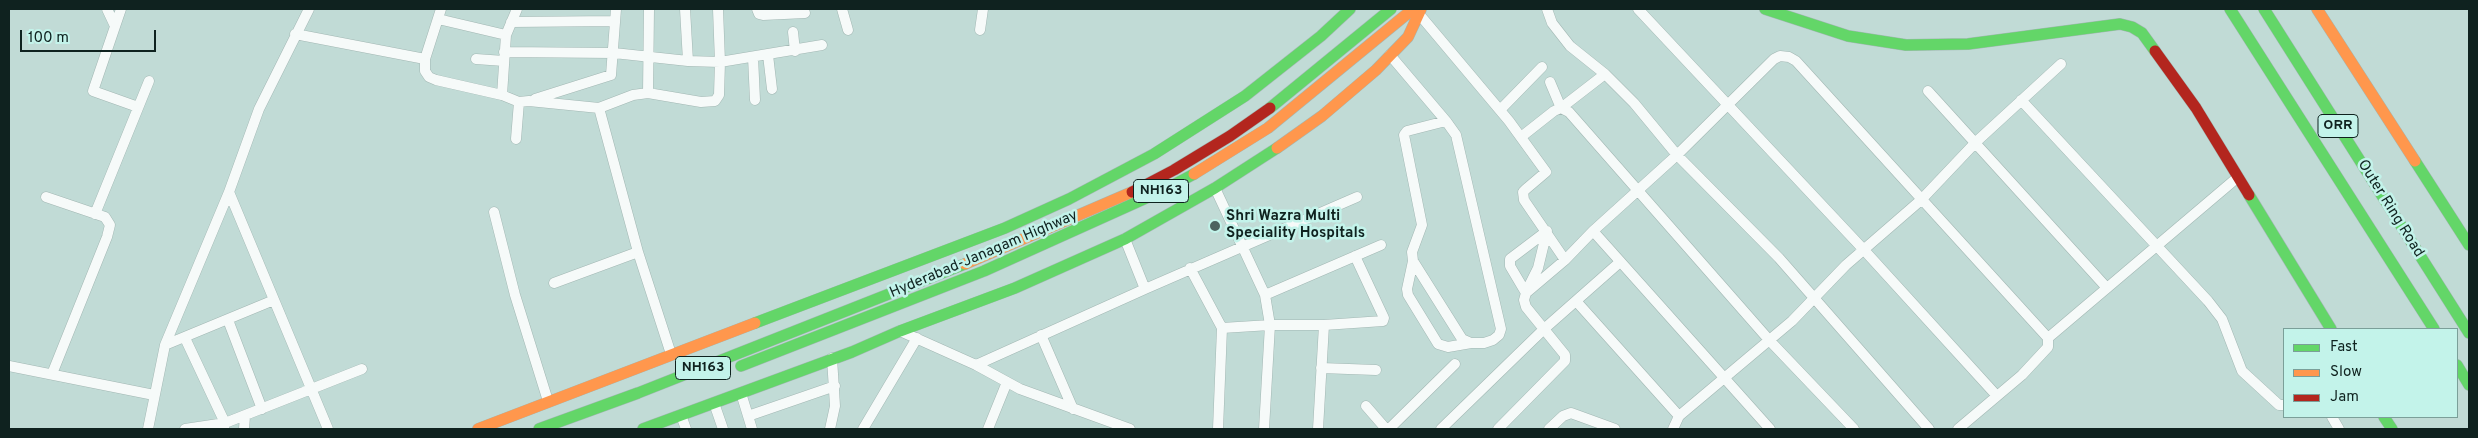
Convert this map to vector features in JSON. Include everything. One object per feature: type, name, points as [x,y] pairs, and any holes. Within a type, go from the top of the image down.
[{"type":"main road","points":[[478,429],[1005,228],[1069,199],[1154,154],[1245,96],[1321,36],[1350,9]]},
{"type":"main road","name":"Hyderabad-Janagam Highway","points":[[539,429],[638,393],[885,296],[993,253],[1115,200],[1174,170],[1230,136],[1300,85],[1390,9]]},
{"type":"main road","points":[[1765,9],[1848,36],[1906,45],[1968,44],[2120,24],[2132,27],[2142,34],[2196,108],[2330,328]]},
{"type":"main road","name":"Outer Ring Road","points":[[2230,9],[2433,328]]},
{"type":"main road","name":"Outer Ring Road","points":[[2264,9],[2469,333]]},
{"type":"main road","points":[[2317,9],[2469,245]]},
{"type":"main road","points":[[649,428],[680,414],[741,393],[1015,288],[1125,239],[1215,188],[1266,156],[1322,116],[1376,70],[1408,37],[1418,11]]},
{"type":"main road","name":"Hyderabad-Janagam Highway","points":[[570,429],[876,315],[975,275],[1166,189],[1206,167],[1268,128],[1418,11]]},
{"type":"main road","points":[[2458,367],[2469,385]]},
{"type":"main road","points":[[2385,418],[2392,429]]},
{"type":"street","points":[[106,9],[115,26]]},
{"type":"street","points":[[121,9],[93,90],[138,107]]},
{"type":"street","points":[[148,429],[165,345],[229,192],[259,109],[309,9]]},
{"type":"street","points":[[502,95],[506,35],[517,9]]},
{"type":"street","points":[[524,102],[610,76],[614,70],[616,9]]},
{"type":"street","points":[[648,93],[649,9]]},
{"type":"street","points":[[684,9],[688,61]]},
{"type":"street","points":[[506,35],[439,14],[425,59],[425,72],[428,77],[436,80],[524,102],[599,108],[617,100],[648,93],[702,102],[715,101],[719,95],[718,9]]},
{"type":"street","points":[[756,9],[759,14],[763,15],[805,13]]},
{"type":"street","points":[[842,9],[848,30]]},
{"type":"street","points":[[980,30],[983,9]]},
{"type":"street","points":[[1547,9],[1552,23],[1570,46],[1605,74],[1634,103],[1677,155],[1779,258],[1812,298],[1930,429]]},
{"type":"street","points":[[1638,9],[1864,250],[1997,396]]},
{"type":"street","points":[[1418,11],[1500,110],[1546,172],[1526,189],[1523,196],[1565,260]]},
{"type":"street","points":[[511,22],[615,21]]},
{"type":"street","points":[[793,32],[795,51]]},
{"type":"street","points":[[296,34],[425,59]]},
{"type":"street","points":[[476,59],[504,56],[614,52],[688,61],[720,62],[822,45]]},
{"type":"street","points":[[768,55],[772,89]]},
{"type":"street","points":[[1390,55],[1446,121],[1456,135],[1501,329],[1499,335],[1493,340],[1448,347],[1438,344],[1408,295],[1407,289],[1413,261],[1413,244],[1422,225],[1404,135],[1407,131],[1446,121]]},
{"type":"street","points":[[1526,293],[1565,260],[1593,231],[1677,155],[1774,59],[1780,56],[1789,57],[1796,61],[2048,338],[2048,347],[2022,376],[1958,429]]},
{"type":"street","points":[[753,57],[754,100]]},
{"type":"street","points":[[1673,429],[1679,416],[1770,341],[1812,298],[1921,200],[1976,142],[2060,64]]},
{"type":"street","points":[[1500,110],[1542,67]]},
{"type":"street","points":[[1520,137],[1562,108],[1605,74]]},
{"type":"street","points":[[95,214],[149,81]]},
{"type":"street","points":[[1550,82],[1562,108],[1569,112],[1770,341],[1854,429]]},
{"type":"street","points":[[1928,91],[2107,288]]},
{"type":"street","points":[[2021,100],[2222,319],[2242,371],[2279,405],[2283,405]]},
{"type":"street","points":[[516,139],[524,102]]},
{"type":"street","points":[[599,108],[638,252],[671,354]]},
{"type":"street","points":[[2048,338],[2238,177]]},
{"type":"street","points":[[1215,188],[1265,294],[1270,325],[1264,429]]},
{"type":"street","points":[[229,192],[328,429]]},
{"type":"street","points":[[46,197],[105,218],[110,229],[52,374]]},
{"type":"street","points":[[976,365],[1190,268],[1357,197]]},
{"type":"street","points":[[494,212],[515,295],[548,401]]},
{"type":"street","points":[[1526,293],[1510,266],[1510,259],[1547,231]]},
{"type":"street","points":[[1498,429],[1565,361],[1565,355],[1526,307],[1526,293],[1538,268],[1547,231]]},
{"type":"street","points":[[1593,231],[1723,379],[1770,429]]},
{"type":"street","points":[[1125,239],[1144,289]]},
{"type":"street","points":[[1265,294],[1381,244]]},
{"type":"street","points":[[554,283],[638,252]]},
{"type":"street","points":[[1222,328],[1381,323],[1384,318],[1355,256]]},
{"type":"street","points":[[1413,261],[1462,339],[1471,343]]},
{"type":"street","points":[[1441,429],[1544,329],[1620,262]]},
{"type":"street","points":[[1190,268],[1222,328],[1218,429]]},
{"type":"street","points":[[165,345],[274,300]]},
{"type":"street","points":[[1576,300],[1679,416]]},
{"type":"street","points":[[228,320],[262,409]]},
{"type":"street","points":[[1318,429],[1324,326]]},
{"type":"street","points":[[900,331],[976,365],[1020,389],[1130,429]]},
{"type":"street","points":[[1042,335],[1073,409]]},
{"type":"street","points":[[185,338],[224,426]]},
{"type":"street","points":[[863,429],[917,338]]},
{"type":"street","points":[[830,429],[835,406],[832,358]]},
{"type":"street","points":[[1366,406],[1388,429],[1455,364]]},
{"type":"street","points":[[9,366],[154,394]]},
{"type":"street","points":[[1322,368],[1376,370]]},
{"type":"street","points":[[185,429],[224,426],[310,388],[362,369]]},
{"type":"street","points":[[988,429],[1007,382]]},
{"type":"street","points":[[748,416],[835,386]]},
{"type":"street","points":[[741,393],[752,429]]},
{"type":"street","points":[[714,403],[723,429]]},
{"type":"street","points":[[1549,429],[1563,416],[1571,413],[1615,429]]},
{"type":"street","points":[[680,414],[686,429]]},
{"type":"street","points":[[244,416],[244,429]]},
{"type":"street","points":[[2333,418],[2339,429]]},
{"type":"traffic: fast","points":[[755,323],[1005,228],[1069,199],[1154,154],[1245,96],[1321,36],[1350,9]]},
{"type":"traffic: fast","points":[[1270,108],[1391,9]]},
{"type":"traffic: fast","points":[[1765,9],[1848,36],[1906,45],[1968,44],[2120,24],[2132,27],[2142,33],[2155,51]]},
{"type":"traffic: fast","points":[[2230,9],[2433,328]]},
{"type":"traffic: fast","points":[[2264,9],[2469,333]]},
{"type":"traffic: fast","points":[[643,429],[852,352],[900,331],[1015,288],[1125,239],[1215,188],[1277,148]]},
{"type":"traffic: fast","points":[[2415,161],[2469,245]]},
{"type":"traffic: fast","points":[[741,366],[984,271],[1166,189],[1194,174]]},
{"type":"traffic: fast","points":[[2249,195],[2330,328]]},
{"type":"traffic: fast","points":[[539,429],[638,393],[965,264]]},
{"type":"traffic: fast","points":[[2458,367],[2469,385]]},
{"type":"traffic: fast","points":[[2385,418],[2392,429]]},
{"type":"traffic: slow","points":[[1194,174],[1268,128],[1413,9]]},
{"type":"traffic: slow","points":[[1277,148],[1322,116],[1376,70],[1408,37],[1421,9]]},
{"type":"traffic: slow","points":[[2317,9],[2415,161]]},
{"type":"traffic: slow","points":[[965,264],[1132,192]]},
{"type":"traffic: slow","points":[[478,429],[755,323]]},
{"type":"traffic: jam","points":[[2155,51],[2196,108],[2249,195]]},
{"type":"traffic: jam","points":[[1132,192],[1174,170],[1230,136],[1270,108]]},
{"type":"place","name":"Shri Wazra Multi Speciality Hospitals","points":[[1215,226]]}]
